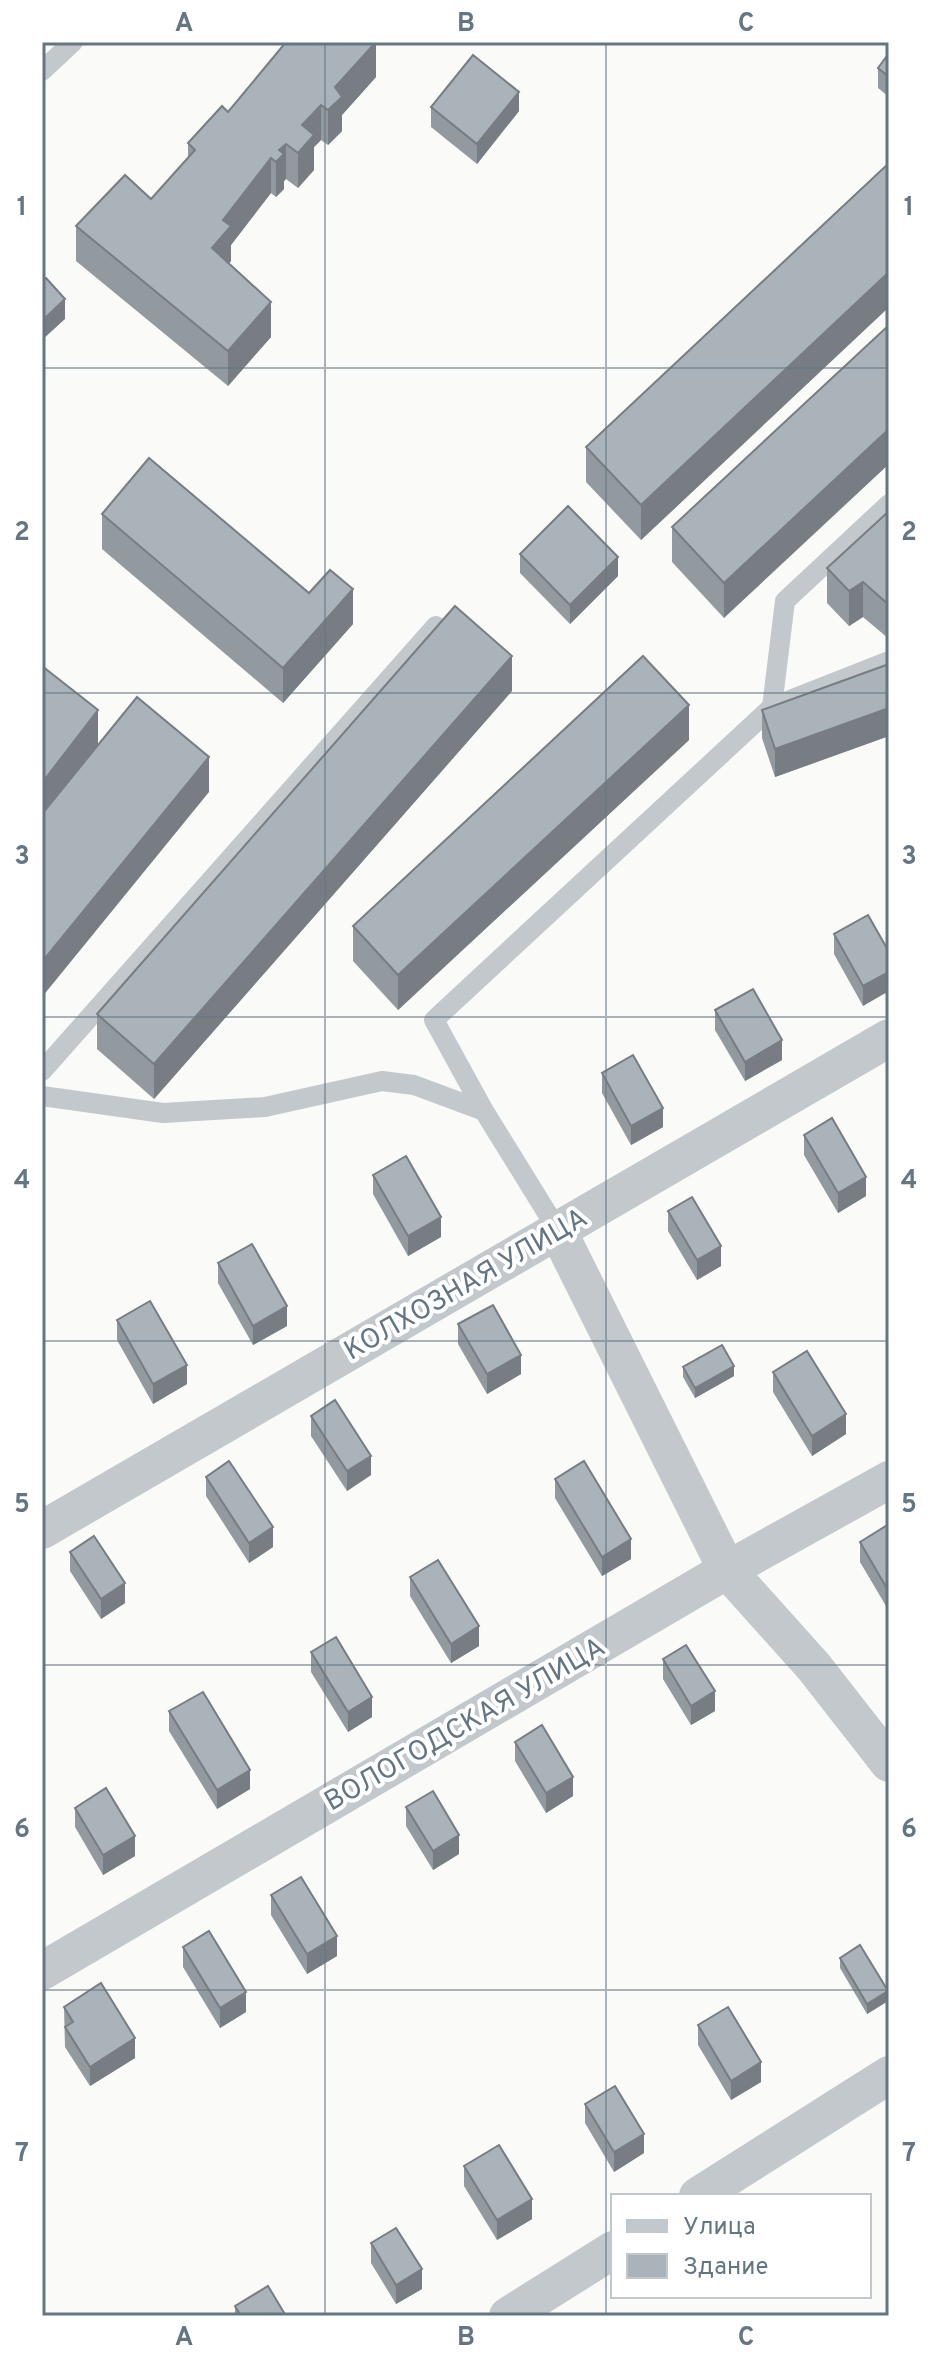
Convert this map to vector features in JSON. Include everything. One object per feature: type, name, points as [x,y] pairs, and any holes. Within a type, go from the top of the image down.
[{"type":"street","name":"КОЛХОЗНАЯ УЛИЦА","points":[[42,1530],[889,1038]]},
{"type":"street","points":[[557,1229],[727,1570],[814,1667],[889,1763]]},
{"type":"street","name":"ВОЛОГОДСКАЯ УЛИЦА","points":[[42,1971],[727,1570],[889,1480]]},
{"type":"street","points":[[701,2194],[889,2075]]},
{"type":"street","points":[[508,2316],[611,2251]]},
{"type":"lane","points":[[42,71],[73,42]]},
{"type":"lane","points":[[772,707],[785,601],[889,504]]},
{"type":"lane","points":[[42,1071],[436,626]]},
{"type":"lane","points":[[557,1229],[484,1111],[434,1020],[772,707],[889,661]]},
{"type":"lane","points":[[42,1096],[163,1113],[265,1107],[382,1081],[414,1085],[484,1111]]},
{"type":"building","points":[[286,42],[376,42],[335,87],[342,97],[328,110],[321,105],[302,125],[314,135],[298,153],[286,144],[279,150],[284,154],[276,162],[271,158],[223,220],[231,226],[212,248],[271,302],[228,351],[76,226],[125,175],[151,199],[195,150],[188,143],[222,106],[228,112]]},
{"type":"building","points":[[889,53],[889,77],[878,68]]},
{"type":"building","points":[[473,55],[519,92],[477,144],[431,107]]},
{"type":"building","points":[[889,163],[889,272],[641,505],[586,447]]},
{"type":"building","points":[[46,278],[65,299],[42,321],[42,281]]},
{"type":"building","points":[[889,325],[889,429],[724,583],[672,527]]},
{"type":"building","points":[[149,458],[309,593],[330,570],[353,589],[283,668],[102,514]]},
{"type":"building","points":[[568,506],[618,557],[570,605],[520,554]]},
{"type":"building","points":[[889,511],[889,605],[863,582],[849,591],[827,568]]},
{"type":"building","points":[[455,606],[512,656],[154,1064],[97,1014]]},
{"type":"building","points":[[643,656],[689,705],[398,975],[353,926]]},
{"type":"building","points":[[889,664],[889,708],[775,749],[762,710]]},
{"type":"building","points":[[42,666],[98,710],[42,783]]},
{"type":"building","points":[[137,697],[209,757],[42,962],[42,814]]},
{"type":"building","points":[[868,915],[889,952],[889,972],[863,986],[834,934]]},
{"type":"building","points":[[753,989],[782,1040],[745,1062],[715,1010]]},
{"type":"building","points":[[633,1055],[663,1108],[631,1126],[602,1073]]},
{"type":"building","points":[[832,1118],[866,1177],[838,1193],[804,1135]]},
{"type":"building","points":[[406,1156],[441,1217],[408,1236],[373,1175]]},
{"type":"building","points":[[692,1197],[721,1246],[697,1260],[668,1211]]},
{"type":"building","points":[[252,1244],[287,1306],[253,1326],[218,1263]]},
{"type":"building","points":[[150,1301],[187,1365],[153,1384],[117,1320]]},
{"type":"building","points":[[493,1305],[521,1355],[487,1374],[458,1324]]},
{"type":"building","points":[[722,1345],[734,1366],[695,1388],[683,1367]]},
{"type":"building","points":[[807,1351],[846,1414],[812,1436],[773,1372]]},
{"type":"building","points":[[335,1400],[371,1456],[347,1471],[311,1416]]},
{"type":"building","points":[[229,1461],[273,1527],[249,1543],[206,1477]]},
{"type":"building","points":[[584,1461],[631,1539],[602,1557],[555,1479]]},
{"type":"building","points":[[889,1524],[889,1592],[860,1542]]},
{"type":"building","points":[[94,1536],[125,1583],[101,1599],[70,1552]]},
{"type":"building","points":[[438,1560],[479,1626],[451,1644],[410,1577]]},
{"type":"building","points":[[336,1637],[372,1697],[348,1712],[311,1652]]},
{"type":"building","points":[[686,1645],[715,1691],[691,1706],[663,1659]]},
{"type":"building","points":[[203,1692],[250,1770],[217,1790],[169,1711]]},
{"type":"building","points":[[542,1725],[573,1777],[546,1793],[515,1742]]},
{"type":"building","points":[[106,1788],[135,1836],[103,1855],[75,1808]]},
{"type":"building","points":[[433,1791],[459,1835],[433,1851],[406,1807]]},
{"type":"building","points":[[301,1877],[337,1936],[307,1954],[271,1895]]},
{"type":"building","points":[[209,1931],[246,1992],[220,2008],[183,1947]]},
{"type":"building","points":[[860,1945],[888,1991],[867,2004],[840,1958]]},
{"type":"building","points":[[101,1983],[135,2038],[90,2067],[65,2027],[73,2022],[64,2007]]},
{"type":"building","points":[[728,2007],[761,2062],[731,2081],[698,2025]]},
{"type":"building","points":[[615,2086],[644,2134],[614,2152],[585,2104]]},
{"type":"building","points":[[499,2145],[532,2199],[497,2220],[464,2166]]},
{"type":"building","points":[[396,2228],[422,2269],[396,2285],[371,2243]]},
{"type":"building","points":[[268,2286],[286,2316],[241,2316],[235,2306]]}]
